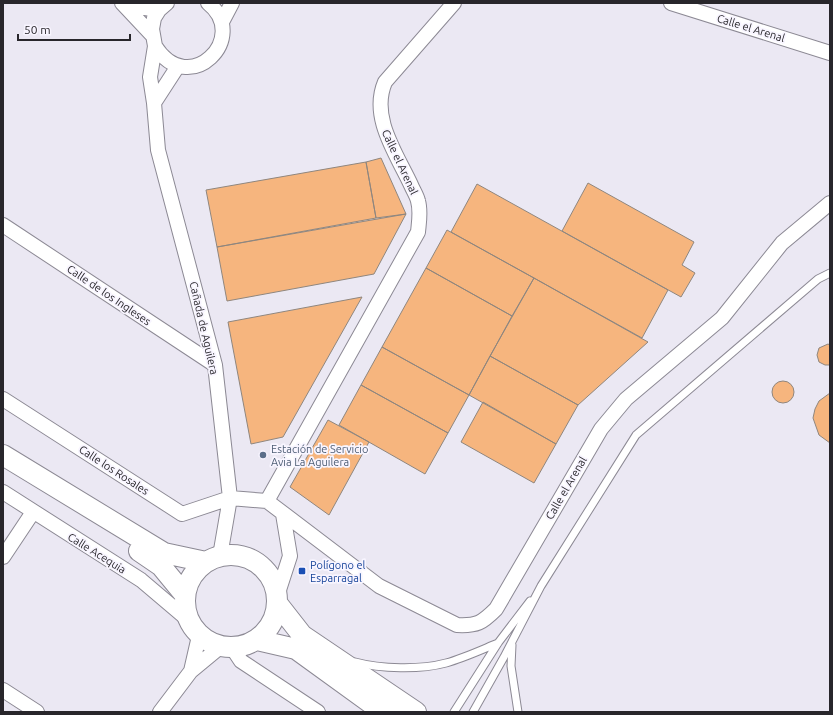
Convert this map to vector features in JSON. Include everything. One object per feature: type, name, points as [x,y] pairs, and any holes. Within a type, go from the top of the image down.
[{"type":"main road","points":[[3,456],[164,553],[213,559],[236,555],[250,559],[263,568],[273,581],[277,600],[275,618],[268,630],[257,640],[245,646],[226,648],[199,636],[187,619],[184,594],[192,576],[213,559]]},
{"type":"main road","points":[[3,456],[161,566],[184,594]]},
{"type":"main road","points":[[277,600],[302,635],[416,712]]},
{"type":"main road","points":[[257,640],[296,650],[383,712]]},
{"type":"street","points":[[124,4],[154,41],[161,55],[168,62],[178,66],[191,67],[203,64],[215,54],[223,39],[222,22],[214,7],[208,3]]},
{"type":"street","points":[[222,22],[232,3]]},
{"type":"street","name":"Calle el Arenal","points":[[454,3],[385,82],[380,94],[379,110],[384,127],[418,201],[420,217],[418,232],[267,501],[379,586],[457,625],[471,626],[483,622],[496,609],[601,429],[626,399],[722,318],[782,243],[830,203]]},
{"type":"street","name":"Calle el Arenal","points":[[671,3],[830,53]]},
{"type":"street","points":[[124,4],[163,5]]},
{"type":"street","name":"Cañada de Aguilera","points":[[163,5],[154,18],[152,29],[154,41],[150,77],[158,150],[215,365],[230,498],[213,559]]},
{"type":"street","points":[[154,103],[178,66]]},
{"type":"street","name":"Calle de los Ingleses","points":[[3,224],[215,365]]},
{"type":"street","name":"Calle los Rosales","points":[[3,398],[182,514],[230,498]]},
{"type":"street","name":"Calle Acequia","points":[[3,492],[141,580],[187,619]]},
{"type":"street","points":[[230,498],[267,501]]},
{"type":"street","points":[[3,557],[33,512]]},
{"type":"street","points":[[277,600],[290,556],[283,514]]},
{"type":"street","points":[[191,671],[199,636]]},
{"type":"street","points":[[160,712],[191,671],[226,648],[242,661],[318,712]]},
{"type":"street","points":[[3,690],[37,712]]},
{"type":"lane","points":[[454,712],[498,643],[540,586],[636,435],[818,279],[830,273]]},
{"type":"lane","points":[[473,712],[512,643],[540,586]]},
{"type":"lane","points":[[334,657],[373,667],[414,667],[445,663],[498,643]]},
{"type":"lane","points":[[512,643],[512,666],[518,712]]},
{"type":"lane","points":[[336,679],[355,686],[396,712]]},
{"type":"building","points":[[381,158],[406,214],[376,218],[366,162]]},
{"type":"building","points":[[366,162],[376,218],[217,247],[206,190]]},
{"type":"building","points":[[588,183],[694,242],[682,265],[695,273],[681,297],[562,231]]},
{"type":"building","points":[[477,184],[668,290],[642,338],[451,232]]},
{"type":"building","points":[[406,214],[374,274],[227,301],[217,247]]},
{"type":"building","points":[[447,230],[534,278],[512,316],[426,268]]},
{"type":"building","points":[[426,268],[512,316],[469,395],[382,347]]},
{"type":"building","points":[[534,278],[648,342],[578,405],[490,356]]},
{"type":"building","points":[[362,297],[283,437],[251,444],[228,322]]},
{"type":"building","points":[[828,344],[830,345],[830,365],[825,365],[819,362],[817,355],[819,348]]},
{"type":"building","points":[[382,347],[469,395],[448,433],[361,385]]},
{"type":"building","points":[[490,356],[578,405],[556,444],[469,395]]},
{"type":"building","points":[[783,381],[791,384],[794,392],[791,400],[783,403],[775,400],[772,392],[775,384]]},
{"type":"building","points":[[361,385],[448,433],[425,474],[339,425]]},
{"type":"building","points":[[830,393],[830,443],[819,435],[813,418],[819,401]]},
{"type":"building","points":[[483,402],[556,444],[534,483],[461,442]]},
{"type":"building","points":[[328,420],[369,442],[329,515],[290,487]]},
{"type":"place","name":"Estación de Servicio Avia La Aguilera","points":[[263,455]]},
{"type":"place","name":"Polígono el Esparragal","points":[[302,571]]}]
